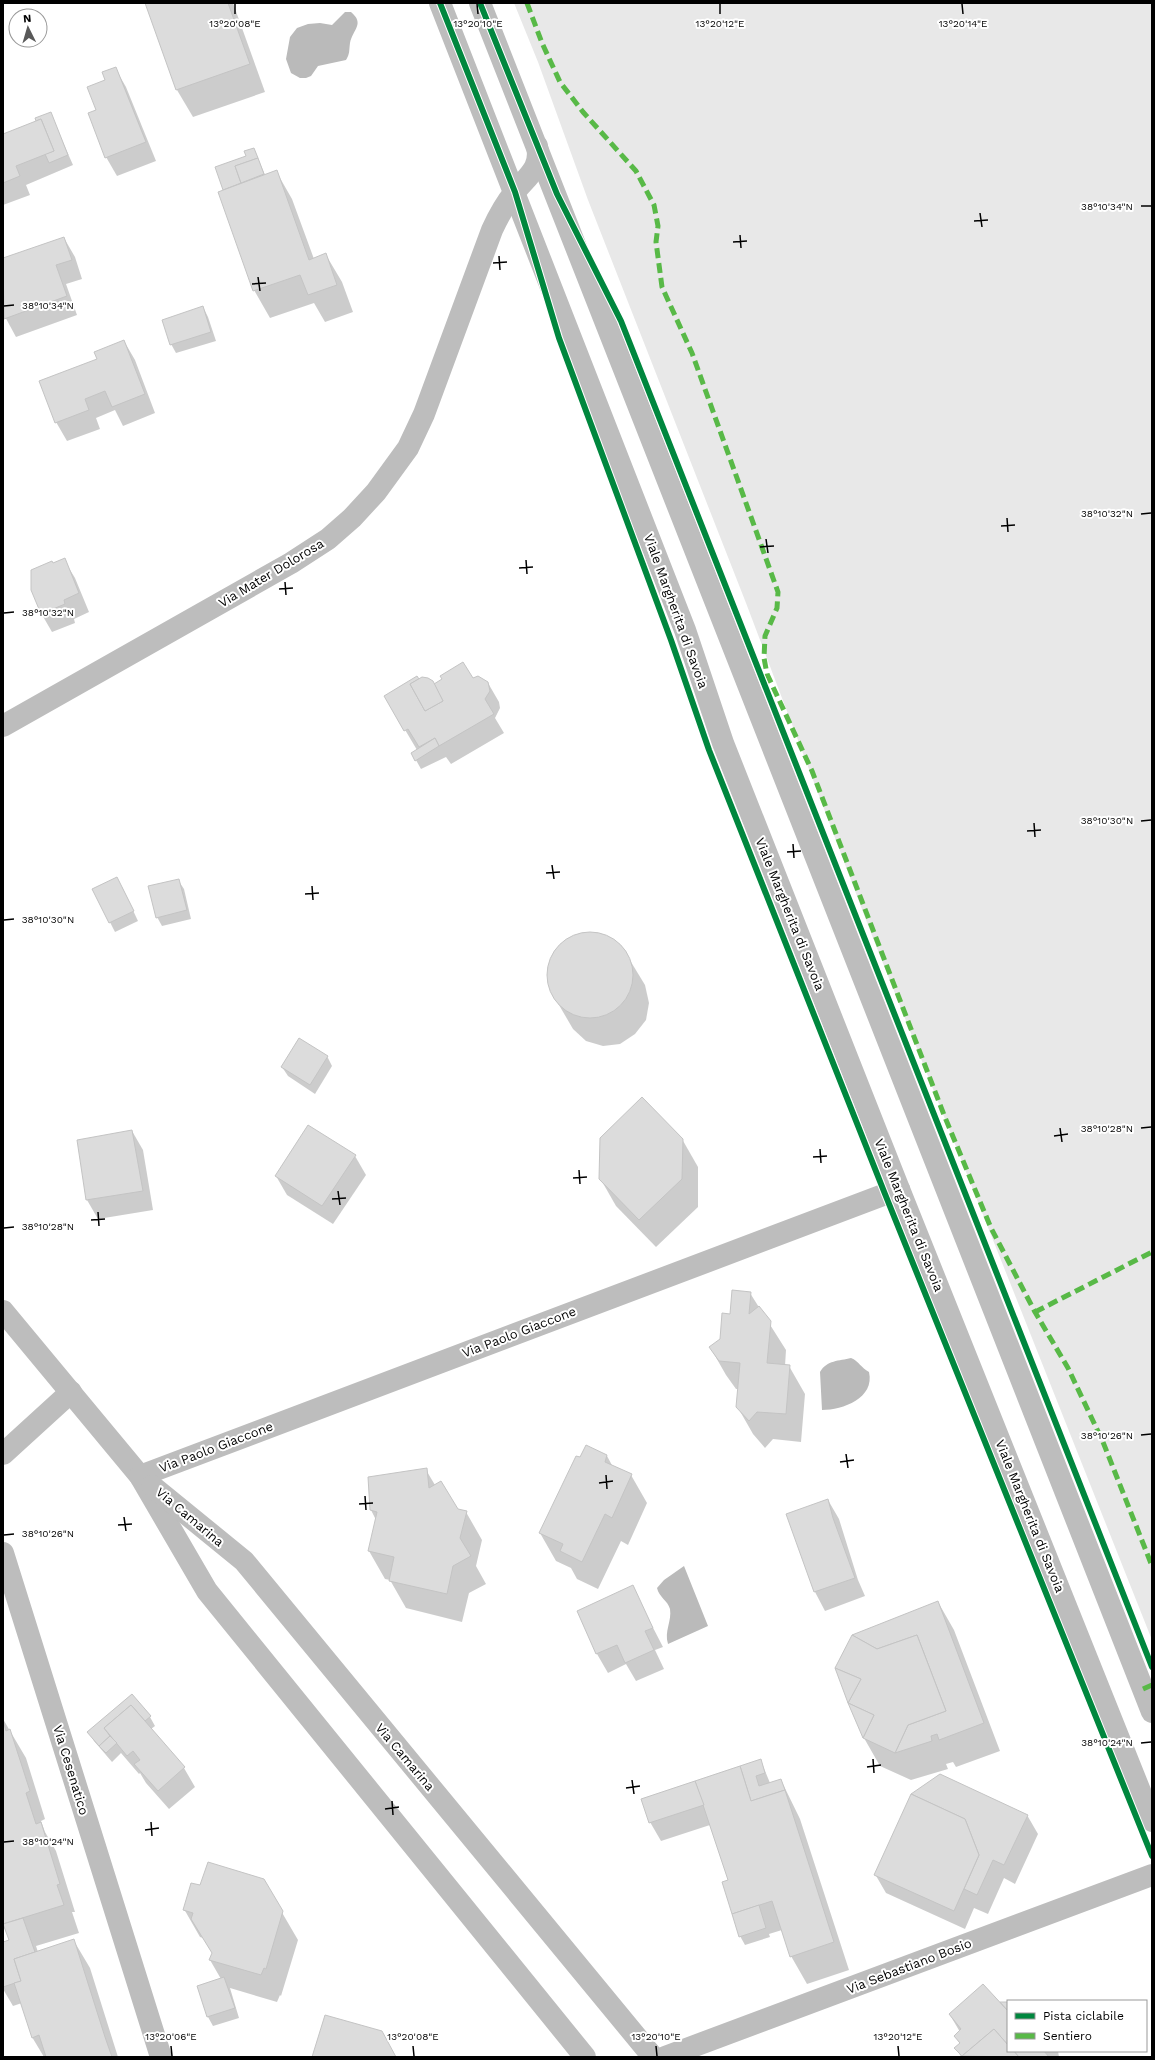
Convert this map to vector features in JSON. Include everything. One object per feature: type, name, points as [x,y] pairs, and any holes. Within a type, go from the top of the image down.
[{"type":"street","name":"Viale Margherita di Savoia","points":[[440,3],[685,630],[723,743],[899,1189],[1152,1821]]},
{"type":"street","points":[[480,3],[557,194],[771,745],[1152,1712]]},
{"type":"street","name":"Via Mater Dolorosa","points":[[3,726],[291,564],[328,539],[352,518],[376,492],[408,448],[424,414],[492,230],[515,192],[530,176],[538,164],[539,154],[537,145]]},
{"type":"street","points":[[515,192],[526,186],[541,183],[547,185],[557,194]]},
{"type":"street","name":"Via Paolo Giaccone","points":[[140,1476],[899,1189]]},
{"type":"street","name":"Via Camarina","points":[[3,1311],[140,1476],[207,1591],[585,2057]]},
{"type":"street","points":[[3,1454],[71,1392]]},
{"type":"street","name":"Via Camarina","points":[[140,1476],[244,1561],[653,2057]]},
{"type":"street","name":"Via Cesenatico","points":[[3,1553],[161,2057]]},
{"type":"street","name":"Via Sebastiano Bosio","points":[[665,2057],[1152,1875]]},
{"type":"shaded area","points":[[514,3],[1152,3],[1152,1640],[871,933],[746,603],[588,200],[538,62]]},
{"type":"shaded area","points":[[345,12],[351,12],[355,16],[358,23],[351,38],[349,54],[346,60],[318,66],[311,76],[306,78],[300,78],[291,73],[286,59],[290,37],[297,28],[308,24],[320,23],[332,25]]},
{"type":"shaded area","points":[[851,1358],[869,1372],[870,1381],[867,1389],[856,1401],[848,1405],[839,1408],[822,1410],[820,1372],[830,1363]]},
{"type":"shaded area","points":[[684,1566],[708,1626],[668,1644],[667,1635],[670,1609],[657,1588],[664,1580]]},
{"type":"building","points":[[145,3],[228,3],[250,64],[176,90]]},
{"type":"building","points":[[116,67],[146,142],[105,158],[88,113],[96,110],[87,87],[105,80],[102,72]]},
{"type":"building","points":[[51,112],[68,155],[49,163],[45,154],[54,151],[41,119],[36,121],[35,118]]},
{"type":"building","points":[[41,119],[54,151],[16,166],[20,176],[3,183],[3,134]]},
{"type":"building","points":[[254,148],[258,158],[235,166],[241,183],[223,190],[215,167],[246,156],[244,151]]},
{"type":"building","points":[[258,158],[264,174],[241,183],[235,166]]},
{"type":"building","points":[[277,170],[309,260],[326,253],[337,285],[308,295],[300,275],[253,291],[218,192]]},
{"type":"building","points":[[64,237],[72,260],[56,265],[67,296],[4,319],[3,258]]},
{"type":"building","points":[[203,306],[211,332],[170,345],[162,320]]},
{"type":"building","points":[[124,340],[145,394],[112,407],[105,391],[85,399],[89,410],[55,423],[39,381],[97,359],[94,352]]},
{"type":"building","points":[[65,558],[79,593],[64,600],[65,604],[41,614],[31,590],[31,570],[52,561],[53,563]]},
{"type":"building","points":[[463,662],[473,678],[478,676],[488,682],[490,691],[485,699],[494,714],[439,746],[435,738],[419,747],[408,729],[404,731],[384,696],[417,676],[419,679],[410,684],[425,711],[443,701],[434,684],[442,679],[440,676]]},
{"type":"building","points":[[422,677],[433,681],[443,701],[425,711],[410,684]]},
{"type":"building","points":[[435,738],[439,746],[415,761],[411,753]]},
{"type":"building","points":[[117,877],[134,911],[109,923],[92,889]]},
{"type":"building","points":[[179,879],[187,910],[156,918],[148,886]]},
{"type":"building","points":[[590,932],[606,935],[614,939],[626,951],[630,959],[633,975],[630,991],[626,999],[614,1011],[606,1015],[590,1018],[574,1015],[566,1011],[554,999],[550,991],[547,975],[550,959],[554,951],[566,939],[574,935]]},
{"type":"building","points":[[299,1038],[328,1056],[310,1085],[281,1067]]},
{"type":"building","points":[[642,1097],[683,1139],[682,1179],[639,1220],[599,1179],[600,1138]]},
{"type":"building","points":[[308,1125],[356,1155],[322,1206],[275,1176]]},
{"type":"building","points":[[132,1130],[143,1191],[86,1200],[77,1140]]},
{"type":"building","points":[[732,1290],[751,1292],[749,1314],[759,1306],[771,1321],[767,1363],[790,1365],[786,1414],[757,1412],[749,1421],[736,1407],[740,1363],[719,1361],[709,1347],[720,1339],[722,1313],[730,1314]]},
{"type":"building","points":[[586,1445],[607,1455],[605,1462],[632,1474],[612,1518],[605,1514],[582,1562],[560,1551],[563,1544],[539,1533],[576,1456],[580,1457]]},
{"type":"building","points":[[427,1468],[429,1488],[441,1481],[458,1509],[467,1511],[460,1538],[471,1556],[453,1566],[447,1594],[389,1581],[394,1557],[368,1551],[377,1512],[370,1510],[368,1477]]},
{"type":"building","points":[[828,1499],[833,1518],[855,1578],[814,1592],[786,1514]]},
{"type":"building","points":[[633,1585],[653,1628],[645,1631],[654,1650],[625,1663],[617,1645],[596,1654],[577,1611]]},
{"type":"building","points":[[938,1601],[984,1723],[939,1740],[937,1734],[931,1736],[932,1741],[895,1753],[908,1725],[946,1711],[917,1635],[877,1649],[852,1635]]},
{"type":"building","points":[[852,1635],[877,1649],[917,1635],[946,1711],[908,1725],[895,1753],[863,1738],[874,1715],[848,1703],[861,1679],[835,1668]]},
{"type":"building","points":[[835,1668],[861,1679],[848,1703]]},
{"type":"building","points":[[132,1694],[151,1716],[145,1721],[131,1705],[104,1728],[110,1736],[99,1746],[87,1732]]},
{"type":"building","points":[[848,1703],[874,1715],[863,1738]]},
{"type":"building","points":[[131,1705],[185,1767],[158,1791],[134,1764],[140,1760],[133,1751],[127,1756],[104,1728]]},
{"type":"building","points":[[3,1720],[6,1731],[10,1729],[30,1791],[26,1793],[36,1824],[41,1822],[60,1884],[57,1885],[64,1905],[3,1924]]},
{"type":"building","points":[[110,1736],[117,1743],[106,1753],[99,1746]]},
{"type":"building","points":[[761,1759],[765,1773],[756,1776],[759,1786],[781,1779],[785,1790],[751,1801],[740,1766]]},
{"type":"building","points":[[740,1766],[751,1801],[785,1790],[834,1942],[790,1957],[772,1901],[732,1914],[722,1882],[728,1880],[695,1781]]},
{"type":"building","points":[[940,1774],[1028,1815],[1004,1865],[993,1860],[977,1895],[964,1889],[979,1855],[965,1819],[911,1794]]},
{"type":"building","points":[[695,1781],[704,1805],[649,1823],[641,1799]]},
{"type":"building","points":[[911,1794],[965,1819],[979,1855],[954,1911],[874,1875]]},
{"type":"building","points":[[208,1862],[264,1879],[283,1911],[266,1969],[264,1968],[261,1975],[209,1960],[212,1953],[191,1919],[193,1913],[183,1910],[191,1883],[200,1885]]},
{"type":"building","points":[[759,1905],[766,1928],[739,1937],[732,1914]]},
{"type":"building","points":[[23,1918],[35,1952],[14,1959],[21,1981],[3,1987],[3,1942],[9,1940],[3,1924]]},
{"type":"building","points":[[74,1939],[112,2057],[46,2057],[39,2035],[32,2038],[14,1983],[21,1981],[14,1959]]},
{"type":"building","points":[[224,1977],[235,2008],[207,2017],[197,1986]]},
{"type":"building","points":[[983,1984],[1007,2010],[1007,2044],[994,2029],[962,2056],[954,2048],[960,2043],[954,2036],[961,2029],[949,2014]]},
{"type":"building","points":[[1000,2002],[1007,2002],[1007,2010]]},
{"type":"building","points":[[325,2015],[382,2031],[396,2057],[312,2057]]},
{"type":"building","points":[[994,2029],[1007,2044],[1007,2052],[1015,2052],[1019,2057],[962,2056]]},
{"type":"building","points":[[1015,2052],[1045,2052],[1049,2057],[1019,2057]]},
{"type":"marked path","points":[[527,3],[542,43],[560,82],[583,112],[636,171],[654,205],[658,226],[656,242],[662,287],[692,353],[778,592],[777,608],[765,636],[764,658],[767,674],[812,771],[944,1115],[991,1228],[1035,1312],[1068,1368],[1103,1442],[1152,1566]]},
{"type":"marked path","points":[[1035,1312],[1152,1252]]},
{"type":"marked path","points":[[1143,1689],[1152,1685]]},
{"type":"cycle path","points":[[440,3],[515,192],[559,338],[671,640],[709,750],[885,1194],[1152,1856]]},
{"type":"cycle path","points":[[480,3],[557,194],[621,321],[1152,1667]]}]
